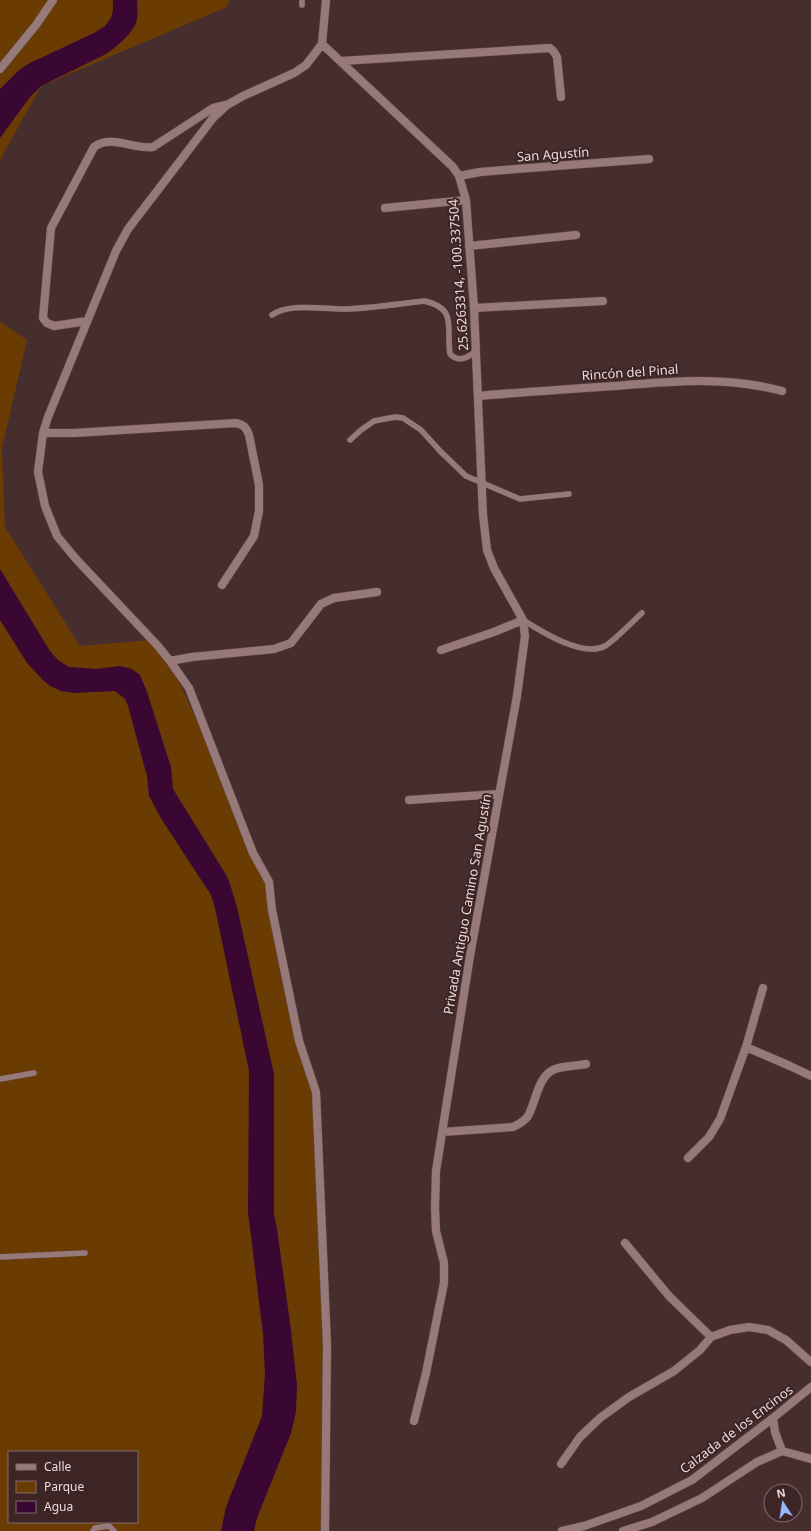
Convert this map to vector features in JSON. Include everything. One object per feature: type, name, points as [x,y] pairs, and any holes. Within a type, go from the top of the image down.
[{"type":"street","points":[[0,69],[36,25],[53,0]]},
{"type":"street","points":[[325,1531],[327,1345],[316,1092],[297,1033],[272,910],[269,882],[253,852],[189,688],[170,661],[76,559],[57,536],[45,506],[38,472],[43,434],[48,417],[116,251],[128,229],[214,118],[227,105],[243,96],[294,73],[306,65],[322,44],[326,0]]},
{"type":"street","name":"25.6263314, -100.337504","points":[[322,44],[453,167],[459,176],[466,200],[474,308],[478,396]]},
{"type":"street","points":[[341,61],[550,48],[557,57],[560,97]]},
{"type":"street","points":[[87,321],[54,326],[47,323],[43,318],[51,228],[94,147],[100,142],[108,141],[146,148],[153,147],[213,108],[227,105]]},
{"type":"street","name":"San Agustín","points":[[459,176],[516,168],[650,159]]},
{"type":"street","points":[[385,208],[466,200]]},
{"type":"street","points":[[469,246],[576,235]]},
{"type":"street","points":[[474,308],[602,300]]},
{"type":"street","name":"Rincón del Pinal","points":[[478,396],[686,380],[725,381],[748,384],[782,392]]},
{"type":"street","name":"Privada Antiguo Camino San Agustín","points":[[414,1421],[426,1373],[444,1283],[444,1263],[436,1231],[436,1172],[470,956],[518,688],[525,636],[523,620],[494,568],[487,550],[481,481],[478,396]]},
{"type":"street","points":[[43,434],[236,423],[242,424],[246,428],[249,435],[259,484],[259,511],[254,536],[222,585]]},
{"type":"street","points":[[170,661],[192,657],[274,649],[291,643],[320,604],[334,598],[377,592]]},
{"type":"street","points":[[441,650],[494,632],[523,620]]},
{"type":"street","points":[[409,800],[498,794]]},
{"type":"street","points":[[688,1158],[709,1137],[720,1119],[746,1047],[763,988]]},
{"type":"street","points":[[746,1047],[811,1076]]},
{"type":"street","points":[[442,1132],[513,1127],[521,1124],[528,1116],[543,1081],[548,1074],[555,1069],[586,1064]]},
{"type":"street","points":[[625,1243],[669,1296],[711,1337]]},
{"type":"street","points":[[561,1464],[580,1437],[600,1418],[629,1397],[674,1371],[700,1350],[711,1337],[730,1330],[749,1327],[768,1330],[786,1340],[811,1362]]},
{"type":"street","name":"Calzada de los Encinos","points":[[562,1531],[584,1526],[642,1506],[692,1480],[811,1387]]},
{"type":"street","points":[[773,1418],[775,1432],[782,1451]]},
{"type":"street","points":[[623,1531],[652,1522],[702,1498],[757,1462],[782,1451],[811,1459]]},
{"type":"lane","points":[[272,316],[276,312],[292,308],[348,310],[424,301],[435,303],[444,309],[449,324],[450,354],[454,358],[461,360],[476,351]]},
{"type":"lane","points":[[350,440],[360,430],[374,421],[395,417],[403,418],[421,430],[466,476],[481,481],[520,499],[569,494]]},
{"type":"lane","points":[[523,620],[545,634],[583,649],[595,650],[606,646],[642,613]]},
{"type":"lane","points":[[0,1079],[34,1073]]},
{"type":"lane","points":[[0,1257],[85,1253]]},
{"type":"lane","points":[[93,1531],[95,1528],[109,1526],[114,1531]]},
{"type":"green space","points":[[0,0],[230,0],[227,7],[41,86],[0,160]]},
{"type":"green space","points":[[0,321],[27,340],[2,448],[5,527],[80,646],[152,640],[170,661],[269,882],[299,1041],[316,1092],[327,1345],[325,1531],[0,1531]]},
{"type":"water","points":[[113,0],[137,0],[136,24],[129,34],[106,54],[41,86],[30,97],[0,138],[0,89],[18,71],[28,64],[94,33],[105,26],[111,18]]},
{"type":"water","points":[[0,569],[50,651],[58,660],[69,667],[96,669],[120,666],[132,669],[140,675],[147,692],[171,767],[173,789],[225,873],[237,907],[274,1074],[274,1214],[291,1330],[297,1385],[296,1412],[291,1433],[257,1518],[254,1531],[221,1531],[226,1507],[262,1416],[265,1374],[263,1334],[248,1212],[249,1071],[215,908],[211,895],[162,820],[149,796],[147,776],[125,699],[115,691],[74,693],[61,691],[50,686],[43,680],[27,663],[0,620]]}]
